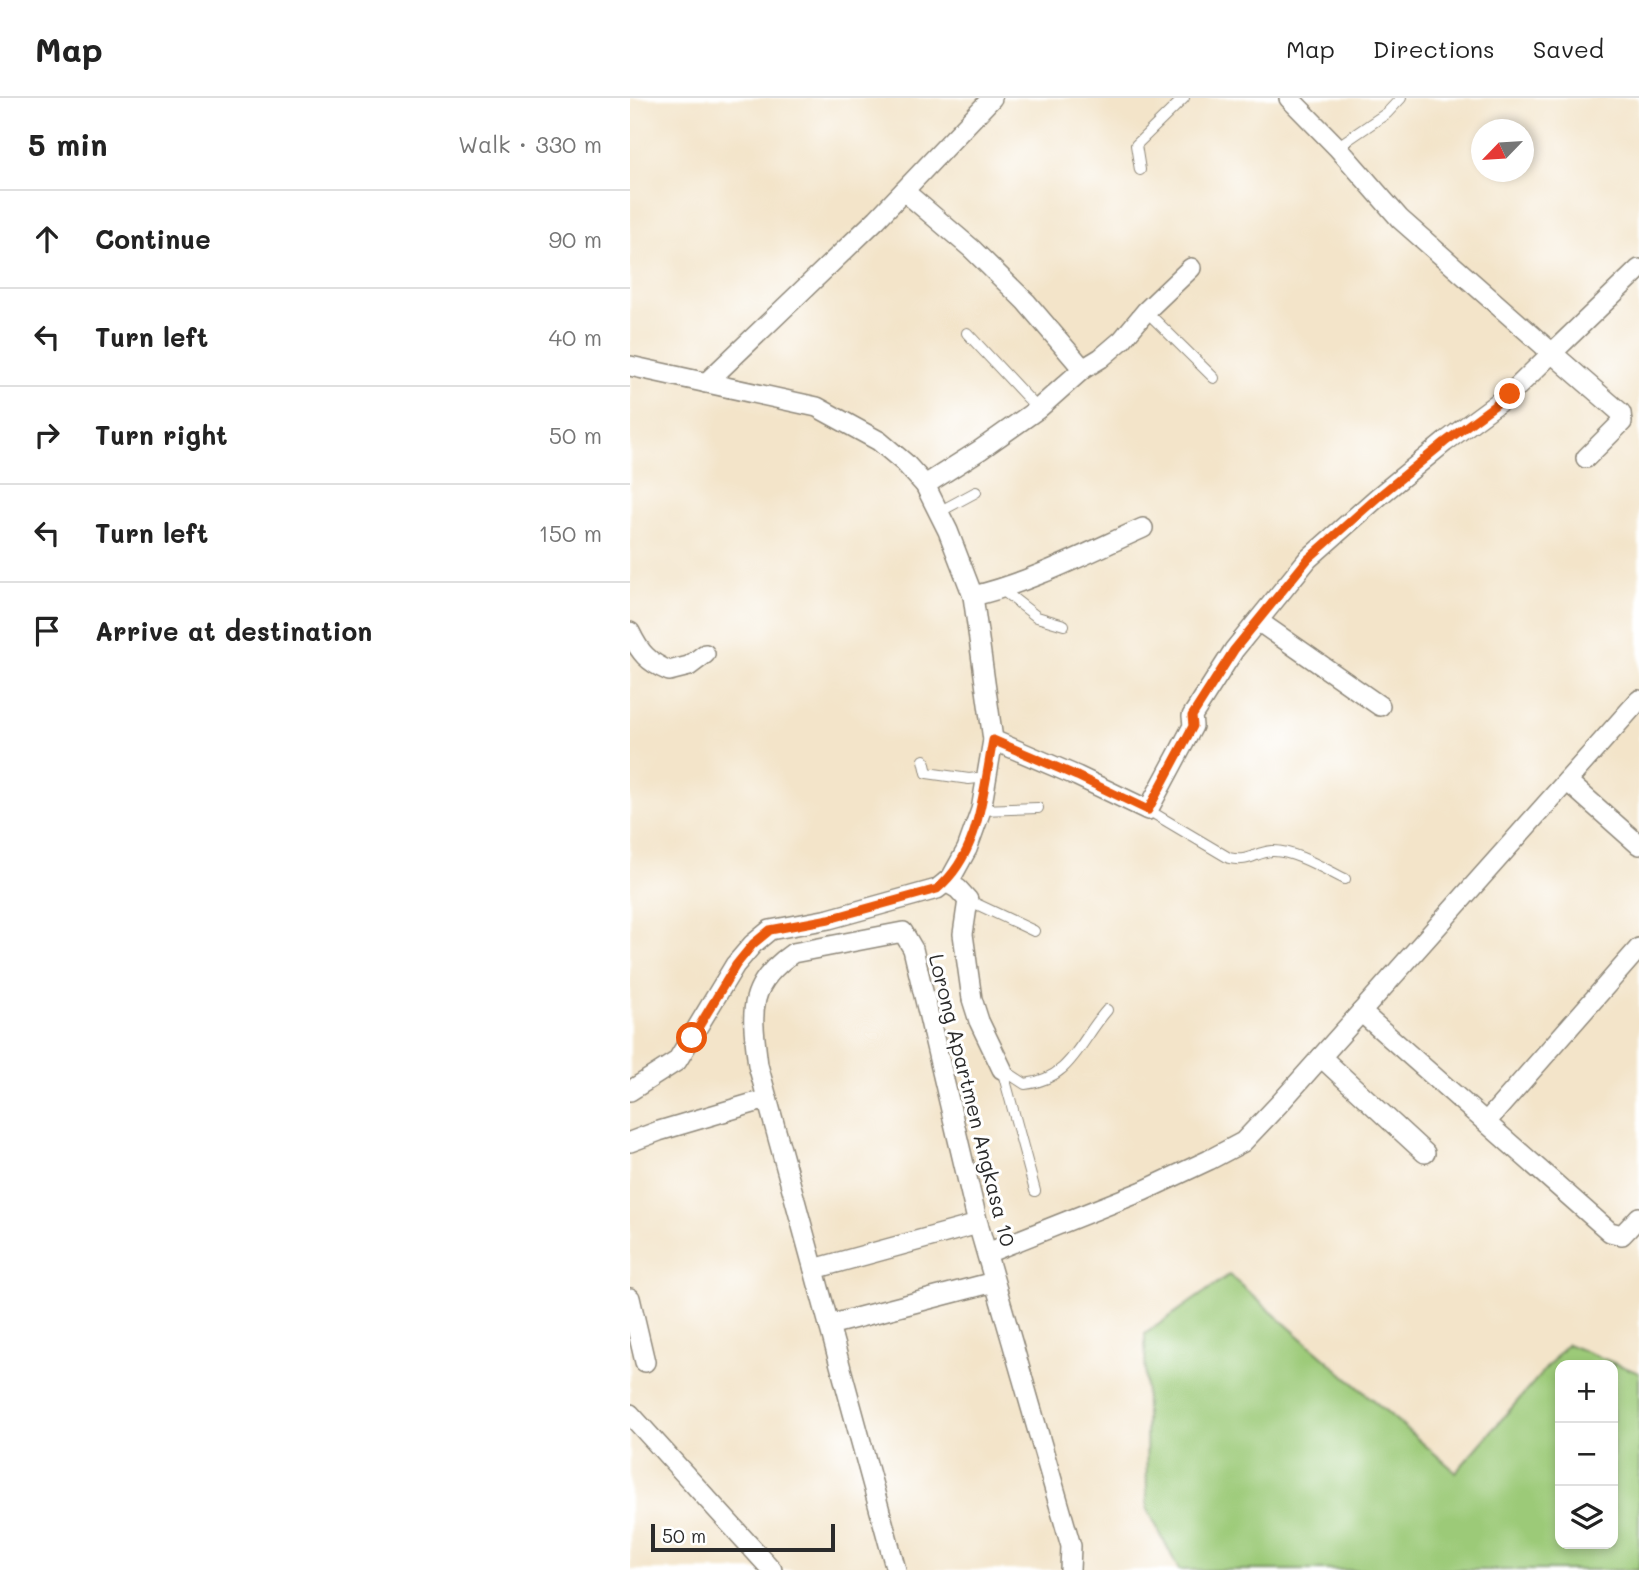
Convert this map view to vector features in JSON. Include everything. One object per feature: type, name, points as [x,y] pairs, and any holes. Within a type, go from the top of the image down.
[{"type":"street","points":[[706,383],[904,191],[992,98]]},
{"type":"street","points":[[1289,98],[1337,146],[1399,219],[1621,413],[1622,422],[1586,458]]},
{"type":"street","points":[[904,191],[972,249],[1026,302],[1083,369]]},
{"type":"street","points":[[925,485],[1038,409],[1083,369],[1122,340],[1146,311],[1191,268]]},
{"type":"street","points":[[993,740],[1148,810],[1193,726],[1192,716],[1234,650],[1308,559],[1435,450],[1510,394],[1639,269]]},
{"type":"street","points":[[630,366],[817,407],[880,441],[905,463],[925,485],[939,512],[973,596],[993,740],[981,810],[963,858],[946,882],[937,889],[829,919],[770,930],[753,944],[736,965],[677,1061],[630,1091]]},
{"type":"street","points":[[973,596],[1001,589],[1143,528]]},
{"type":"street","points":[[1258,621],[1380,706]]},
{"type":"street","points":[[630,632],[638,650],[655,665],[669,671],[689,666],[705,654]]},
{"type":"street","points":[[987,1253],[1143,1191],[1243,1142],[1639,700]]},
{"type":"street","points":[[1567,781],[1639,845]]},
{"type":"street","points":[[946,882],[958,889],[968,900],[963,934],[972,999],[979,1021],[1002,1069]]},
{"type":"street","name":"Lorong Apartmen Angkasa 10","points":[[896,1570],[758,1065],[753,1019],[754,1001],[759,989],[778,963],[793,953],[903,932],[913,949],[978,1224],[1071,1546],[1070,1570]]},
{"type":"street","points":[[1487,1121],[1639,948]]},
{"type":"street","points":[[1361,1012],[1610,1232],[1622,1235],[1639,1217]]},
{"type":"street","points":[[1321,1057],[1425,1153]]},
{"type":"street","points":[[630,1142],[659,1130],[767,1099]]},
{"type":"street","points":[[814,1269],[978,1224]]},
{"type":"street","points":[[829,1325],[994,1282]]},
{"type":"street","points":[[630,1298],[645,1362]]},
{"type":"street","points":[[630,1414],[772,1570]]},
{"type":"lane","points":[[1140,170],[1136,145],[1184,98]]},
{"type":"lane","points":[[1337,146],[1387,113],[1401,98]]},
{"type":"lane","points":[[1146,311],[1214,378]]},
{"type":"lane","points":[[967,333],[1038,409]]},
{"type":"lane","points":[[939,512],[976,492]]},
{"type":"lane","points":[[1001,589],[1037,617],[1063,625]]},
{"type":"lane","points":[[924,760],[927,773],[969,779],[986,777]]},
{"type":"lane","points":[[981,810],[1038,808]]},
{"type":"lane","points":[[1148,810],[1229,858],[1241,861],[1271,850],[1287,852],[1345,879]]},
{"type":"lane","points":[[968,900],[1034,931]]},
{"type":"lane","points":[[1002,1069],[1025,1084],[1042,1082],[1058,1073],[1073,1059],[1107,1010]]},
{"type":"lane","points":[[1002,1069],[1035,1191]]},
{"type":"green space","points":[[1229,1275],[1456,1472],[1567,1344],[1607,1360],[1555,1360],[1555,1549],[1618,1549],[1618,1365],[1639,1373],[1639,1570],[1179,1570],[1147,1508],[1145,1334]]},
{"type":"route","points":[[692,1038],[736,965],[753,944],[770,930],[829,919],[937,889],[951,878],[967,849],[981,810],[993,740],[1148,810],[1166,781],[1193,726],[1192,716],[1234,650],[1308,559],[1445,442],[1510,394]]}]
